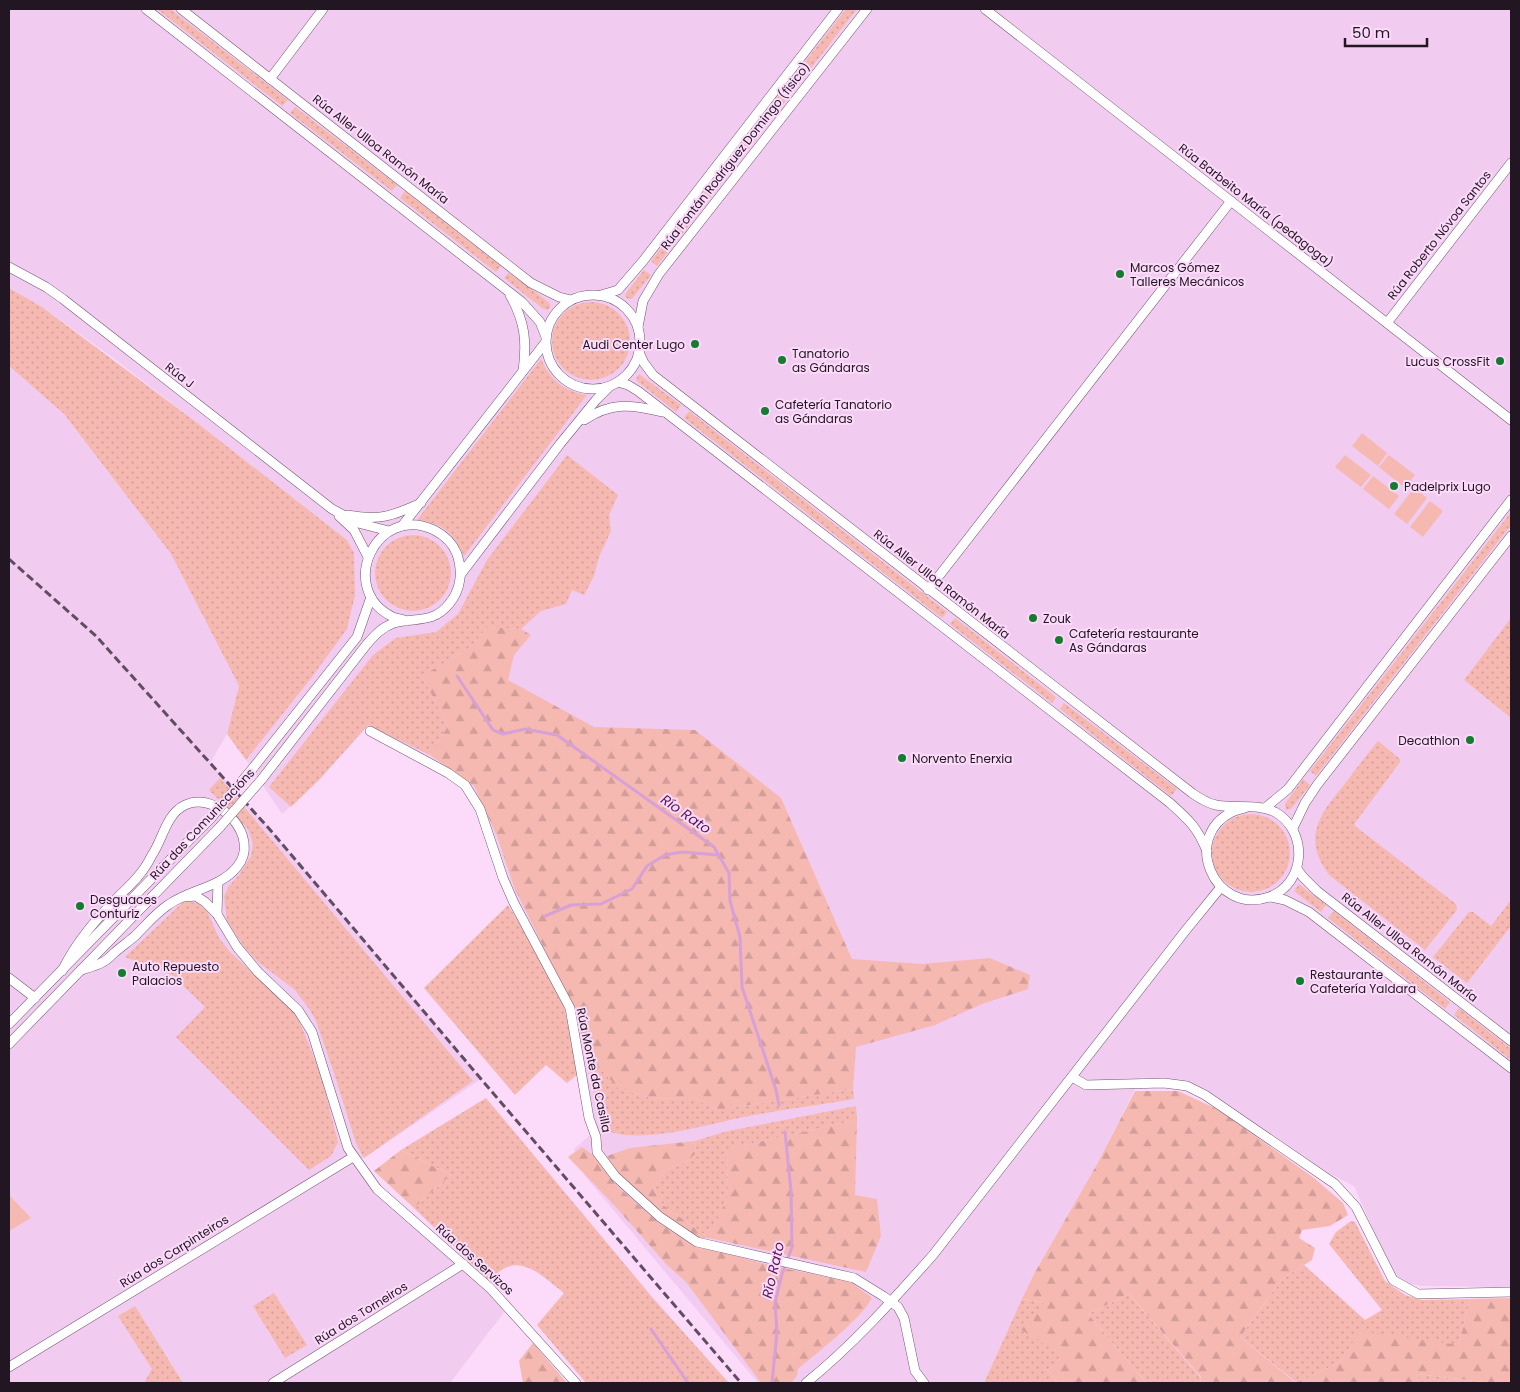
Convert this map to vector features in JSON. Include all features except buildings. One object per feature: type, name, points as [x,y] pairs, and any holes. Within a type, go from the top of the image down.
[{"type":"street","points":[[146,9],[507,290],[533,313],[540,322],[551,365],[567,382],[577,387],[588,389],[600,389],[614,384],[628,385],[638,391],[1170,804],[1194,826],[1200,835],[1207,851],[1210,871],[1221,887],[1228,893],[1241,899],[1256,900],[1270,897],[1282,890],[1291,881],[1300,855],[1298,841],[1293,828],[1305,802],[1511,536]]},
{"type":"street","name":"Rúa Aller Ulloa Ramón María","points":[[181,9],[531,283],[560,297],[571,300]]},
{"type":"street","points":[[270,78],[323,9]]},
{"type":"street","name":"Rúa Fontán Rodríguez Domingo (físico)","points":[[601,295],[618,290],[643,261],[838,9]]},
{"type":"street","name":"Rúa Fontán Rodríguez Domingo (físico)","points":[[638,326],[643,301],[659,274],[867,9]]},
{"type":"street","name":"Rúa Barbeito María (pedagoga)","points":[[985,9],[1511,420]]},
{"type":"street","name":"Rúa Roberto Nóvoa Santos","points":[[1387,323],[1511,163]]},
{"type":"street","points":[[928,590],[1231,201]]},
{"type":"street","name":"Rúa J","points":[[9,266],[63,299],[332,509],[354,530],[368,557]]},
{"type":"street","points":[[507,290],[519,312],[524,334],[523,371]]},
{"type":"street","points":[[402,526],[546,340],[550,322],[559,309],[571,300],[591,295],[601,295],[615,300],[627,309],[638,326]]},
{"type":"street","name":"Rúa Aller Ulloa Ramón María","points":[[638,326],[639,352],[653,376],[1192,794],[1216,805],[1265,808],[1276,813],[1293,828]]},
{"type":"street","points":[[461,574],[575,425],[596,400],[631,370],[639,352]]},
{"type":"street","points":[[575,425],[593,413],[614,406],[639,406],[667,414]]},
{"type":"street","points":[[1265,808],[1288,789],[1511,500]]},
{"type":"street","points":[[342,514],[381,518],[421,503]]},
{"type":"street","name":"Rúa J","points":[[332,509],[358,523],[389,531]]},
{"type":"street","points":[[408,621],[393,617],[380,608],[371,597],[365,577],[368,557],[376,542],[389,531],[402,526],[415,525],[427,527],[438,532],[448,540],[460,562],[461,574]]},
{"type":"street","name":"Rúa das Comunicacións","points":[[9,1044],[220,827],[262,780],[380,630],[393,623],[419,621],[440,613],[455,596],[461,574]]},
{"type":"street","name":"Rúa das Comunicacións","points":[[9,1024],[211,818],[357,637],[371,597]]},
{"type":"street","name":"Rúa Monte da Casilla","points":[[370,731],[448,773],[465,785],[480,809],[500,870],[514,903],[570,1008],[589,1118],[596,1137],[598,1152],[615,1176],[660,1217],[697,1242],[854,1278],[892,1302]]},
{"type":"street","points":[[62,971],[71,952],[85,932],[140,875],[156,850],[167,823],[176,811],[194,802],[211,804],[226,812],[243,835],[244,851],[239,865],[229,876],[169,904],[156,914],[134,937],[103,962],[81,970]]},
{"type":"street","name":"Rúa Aller Ulloa Ramón María","points":[[1207,851],[1210,836],[1219,822],[1232,812],[1247,807]]},
{"type":"street","name":"Rúa Aller Ulloa Ramón María","points":[[1297,868],[1317,891],[1511,1041]]},
{"type":"street","points":[[217,914],[218,882]]},
{"type":"street","points":[[806,1383],[833,1361],[892,1302],[933,1255],[1221,887]]},
{"type":"street","name":"Rúa dos Servizos","points":[[184,897],[196,896],[205,902],[217,914],[237,947],[258,972],[298,1010],[312,1032],[348,1148],[377,1189],[463,1264],[508,1307],[576,1383]]},
{"type":"street","points":[[1270,897],[1284,900],[1308,912],[1511,1068]]},
{"type":"street","points":[[9,978],[34,998]]},
{"type":"street","points":[[1072,1077],[1086,1085],[1164,1083],[1187,1086],[1205,1095],[1336,1184],[1356,1207],[1393,1280],[1418,1294],[1511,1292]]},
{"type":"street","name":"Rúa dos Carpinteiros","points":[[9,1367],[353,1157]]},
{"type":"street","name":"Rúa dos Torneiros","points":[[273,1383],[463,1264]]},
{"type":"street","points":[[892,1302],[898,1307],[904,1318],[915,1371],[924,1383]]},
{"type":"shaded area","points":[[9,9],[1511,9],[1511,1287],[1422,1286],[1410,1284],[1399,1278],[1388,1263],[1354,1186],[1327,1172],[1213,1094],[1184,1082],[1141,1077],[1096,1166],[1034,1274],[984,1383],[758,1383],[585,1176],[574,1149],[597,1129],[573,1017],[510,891],[483,809],[451,772],[369,725],[319,780],[282,814],[246,760],[309,681],[347,540],[115,359],[42,307],[9,288]]},
{"type":"shaded area","points":[[9,366],[64,414],[171,554],[239,686],[227,734],[210,763],[272,832],[481,1079],[364,1158],[354,1157],[377,1189],[508,1307],[450,1383],[9,1383]]},
{"type":"green space","points":[[157,9],[170,9],[288,100],[282,106]]},
{"type":"green space","points":[[846,9],[857,9],[657,266],[651,261]]},
{"type":"green space","points":[[295,107],[397,185],[392,191],[290,113]]},
{"type":"green space","points":[[405,191],[501,266],[496,272],[400,198]]},
{"type":"green space","points":[[644,270],[651,275],[632,299],[625,297],[626,293]]},
{"type":"green space","points":[[509,272],[547,301],[550,304],[550,308],[547,310],[542,308],[504,278]]},
{"type":"green space","points":[[9,288],[42,307],[196,422],[347,540],[354,553],[355,595],[347,629],[309,681],[246,760],[227,734],[239,686],[171,554],[64,414],[9,366]]},
{"type":"green space","points":[[591,302],[606,305],[619,313],[627,326],[630,341],[627,356],[619,369],[606,377],[591,380],[576,377],[563,369],[555,356],[552,341],[555,326],[563,313],[576,305]]},
{"type":"green space","points":[[541,359],[549,373],[559,384],[572,391],[587,395],[464,556],[452,535],[446,530],[426,521],[417,520]]},
{"type":"green space","points":[[639,374],[681,405],[676,412],[637,381],[636,379]]},
{"type":"green space","points":[[689,411],[947,612],[942,618],[684,418]]},
{"type":"green space","points":[[1362,433],[1387,453],[1378,466],[1352,446]]},
{"type":"green space","points":[[567,455],[618,495],[609,515],[611,531],[599,557],[594,576],[584,595],[572,590],[566,604],[541,611],[521,629],[488,627],[469,648],[422,676],[448,726],[430,755],[368,725],[319,780],[291,807],[269,787],[373,655],[396,638],[436,632],[458,614],[487,560]]},
{"type":"green space","points":[[1345,455],[1371,475],[1361,487],[1335,467]]},
{"type":"green space","points":[[1389,455],[1415,475],[1405,488],[1379,467]]},
{"type":"green space","points":[[1373,476],[1399,496],[1389,509],[1363,489]]},
{"type":"green space","points":[[1414,488],[1427,498],[1407,524],[1394,514]]},
{"type":"green space","points":[[1430,501],[1443,511],[1423,537],[1410,527]]},
{"type":"green space","points":[[1511,512],[1511,525],[1316,776],[1310,771]]},
{"type":"green space","points":[[421,535],[434,541],[445,552],[451,565],[449,588],[434,605],[421,611],[405,611],[392,605],[377,588],[375,565],[381,552],[398,537]]},
{"type":"green space","points":[[955,618],[1056,697],[1052,703],[950,624]]},
{"type":"green space","points":[[1511,618],[1511,718],[1464,680]]},
{"type":"green space","points":[[488,627],[521,629],[531,635],[514,655],[508,680],[594,727],[695,730],[781,798],[852,959],[922,964],[990,958],[1030,975],[1028,989],[982,1004],[935,1025],[856,1047],[853,1089],[717,1110],[694,1098],[654,1099],[618,1088],[587,1054],[571,1003],[514,887],[497,836],[474,786],[430,755],[448,726],[422,676],[469,648]]},
{"type":"green space","points":[[1064,703],[1177,789],[1171,796],[1060,709]]},
{"type":"green space","points":[[1378,741],[1400,759],[1400,762],[1355,823],[1355,826],[1456,904],[1457,910],[1425,950],[1329,875],[1316,850],[1315,838],[1321,817]]},
{"type":"green space","points":[[220,778],[473,1081],[364,1158],[356,1143],[333,1070],[316,1021],[310,1010],[295,990],[257,961],[244,947],[227,921],[224,896],[251,856],[253,843],[248,829],[209,790]]},
{"type":"green space","points":[[1303,779],[1310,785],[1291,809],[1286,810],[1285,804]]},
{"type":"green space","points":[[1251,814],[1266,817],[1278,826],[1287,838],[1290,853],[1287,868],[1278,880],[1266,889],[1251,892],[1236,889],[1224,880],[1215,868],[1212,853],[1215,838],[1224,826],[1236,817]]},
{"type":"green space","points":[[1299,884],[1326,905],[1321,912],[1294,891]]},
{"type":"green space","points":[[1511,900],[1511,926],[1467,983],[1433,957],[1469,912],[1473,912],[1491,926]]},
{"type":"green space","points":[[184,901],[197,903],[207,911],[219,938],[230,952],[293,1010],[299,1020],[321,1075],[338,1142],[331,1156],[309,1170],[176,1037],[205,1007],[172,975],[125,957]]},
{"type":"green space","points":[[508,905],[538,952],[564,1006],[578,1074],[567,1083],[546,1065],[515,1095],[424,988]]},
{"type":"green space","points":[[1334,911],[1450,1002],[1445,1009],[1328,918]]},
{"type":"green space","points":[[1459,1008],[1511,1049],[1511,1060],[1454,1015]]},
{"type":"green space","points":[[587,1054],[618,1088],[654,1099],[694,1098],[717,1110],[853,1089],[854,1099],[758,1114],[691,1129],[650,1135],[614,1133],[600,1127]]},
{"type":"green space","points":[[1135,1091],[1178,1091],[1219,1110],[1314,1178],[1343,1203],[1348,1215],[1330,1226],[1302,1230],[1299,1238],[1315,1248],[1312,1260],[1282,1279],[1240,1337],[1296,1383],[1200,1383],[1201,1377],[1129,1294],[1088,1314],[1146,1383],[1059,1383],[1047,1370],[1067,1358],[1018,1328],[1044,1303],[1022,1299],[1034,1274],[1096,1166]]},
{"type":"green space","points":[[486,1098],[652,1297],[729,1383],[586,1383],[537,1325],[564,1293],[544,1277],[529,1268],[521,1266],[513,1265],[505,1268],[489,1281],[414,1208],[451,1175],[401,1150]]},
{"type":"green space","points":[[856,1106],[857,1120],[727,1149],[728,1196],[709,1238],[663,1205],[654,1190],[665,1171],[688,1160],[696,1153],[695,1141],[724,1132]]},
{"type":"green space","points":[[857,1120],[855,1195],[877,1199],[881,1236],[866,1272],[709,1238],[728,1196],[727,1149]]},
{"type":"green space","points":[[695,1141],[696,1153],[687,1160],[665,1171],[654,1190],[663,1205],[709,1238],[697,1238],[662,1216],[622,1178],[607,1156],[630,1148]]},
{"type":"green space","points":[[582,1147],[597,1158],[615,1184],[660,1224],[699,1248],[851,1282],[872,1298],[849,1326],[798,1369],[797,1376],[791,1383],[761,1383],[686,1282],[667,1265],[568,1157]]},
{"type":"green space","points":[[401,1150],[451,1175],[414,1208],[374,1171]]},
{"type":"green space","points":[[9,1195],[31,1218],[9,1231]]},
{"type":"green space","points":[[1351,1221],[1355,1222],[1385,1281],[1405,1295],[1422,1300],[1470,1299],[1459,1346],[1360,1332],[1340,1362],[1297,1383],[1240,1337],[1282,1279],[1304,1265],[1365,1320],[1382,1310],[1329,1244],[1336,1232]]},
{"type":"green space","points":[[274,1293],[307,1345],[285,1358],[253,1306]]},
{"type":"green space","points":[[1129,1294],[1201,1378],[1200,1383],[1146,1383],[1088,1314]]},
{"type":"green space","points":[[1511,1298],[1511,1383],[1492,1383],[1418,1374],[1417,1383],[1296,1383],[1340,1362],[1360,1331],[1459,1345],[1470,1299]]},
{"type":"green space","points":[[1022,1299],[1044,1303],[1067,1359],[1047,1370],[1059,1383],[984,1383]]},
{"type":"green space","points":[[135,1306],[183,1383],[144,1383],[152,1369],[118,1316]]},
{"type":"green space","points":[[533,1343],[567,1383],[523,1383],[519,1361]]},
{"type":"green space","points":[[1418,1374],[1492,1383],[1417,1383]]},
{"type":"waterway","name":"Río Rato","points":[[457,676],[493,730],[503,734],[525,729],[557,735],[714,847],[729,873],[730,901],[740,937],[742,987],[776,1090],[779,1105]]},
{"type":"waterway","points":[[545,916],[571,905],[601,904],[632,889],[647,866],[665,855],[682,852],[718,855]]},
{"type":"waterway","name":"Río Rato","points":[[772,1383],[777,1332],[775,1303],[782,1274],[792,1247],[791,1191],[785,1132]]},
{"type":"waterway","points":[[651,1329],[688,1383]]},
{"type":"railway","points":[[9,559],[96,636],[272,832],[741,1383]]},
{"type":"place","name":"Marcos Gómez Talleres Mecánicos","points":[[1120,274]]},
{"type":"place","name":"Audi Center Lugo","points":[[695,344]]},
{"type":"place","name":"Tanatorio as Gándaras","points":[[782,360]]},
{"type":"place","name":"Lucus CrossFit","points":[[1500,361]]},
{"type":"place","name":"Cafetería Tanatorio as Gándaras","points":[[765,411]]},
{"type":"place","name":"Padelprix Lugo","points":[[1394,486]]},
{"type":"place","name":"Zouk","points":[[1033,618]]},
{"type":"place","name":"Cafetería restaurante As Gándaras","points":[[1059,640]]},
{"type":"place","name":"Decathlon","points":[[1470,740]]},
{"type":"place","name":"Norvento Enerxia","points":[[902,758]]},
{"type":"place","name":"Desguaces Conturiz","points":[[80,906]]},
{"type":"place","name":"Auto Repuesto Palacios","points":[[122,973]]},
{"type":"place","name":"Restaurante Cafetería Yaldara","points":[[1300,981]]}]
